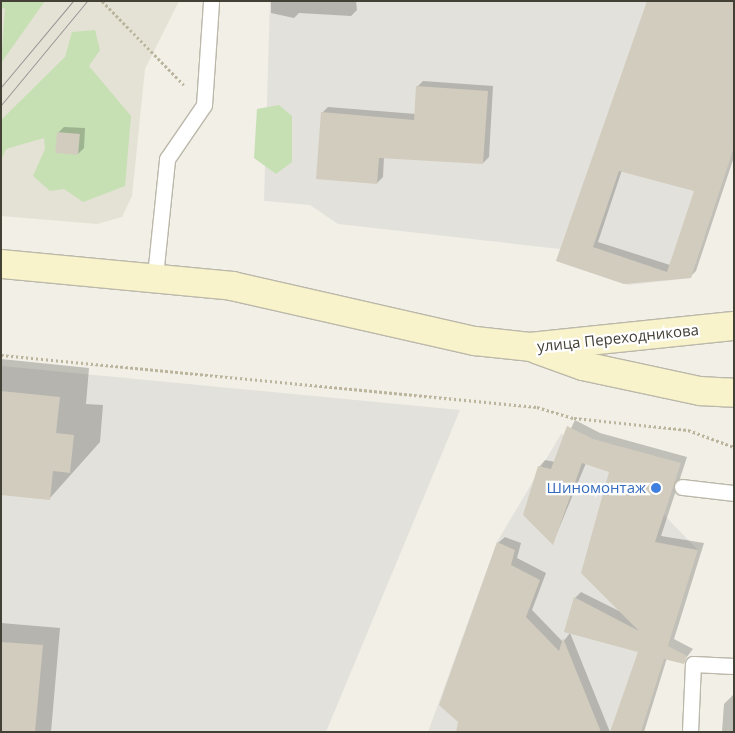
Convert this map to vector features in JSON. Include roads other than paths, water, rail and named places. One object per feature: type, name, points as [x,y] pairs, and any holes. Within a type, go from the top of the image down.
[{"type":"main road","points":[[1,264],[155,276],[241,288],[475,340],[530,347]]},
{"type":"main road","name":"улица Переходникова","points":[[530,347],[734,326]]},
{"type":"main road","name":"улица Переходникова","points":[[530,347],[583,366],[700,391],[734,393]]},
{"type":"lane","points":[[155,276],[167,159],[204,105],[211,1]]},
{"type":"lane","points":[[682,487],[734,493]]},
{"type":"lane","points":[[690,732],[694,664],[734,666]]},
{"type":"tram line","points":[[1,87],[73,1]]},
{"type":"tram line","points":[[1,105],[87,1]]},
{"type":"place","name":"Шиномонтаж","points":[[656,488]]}]
